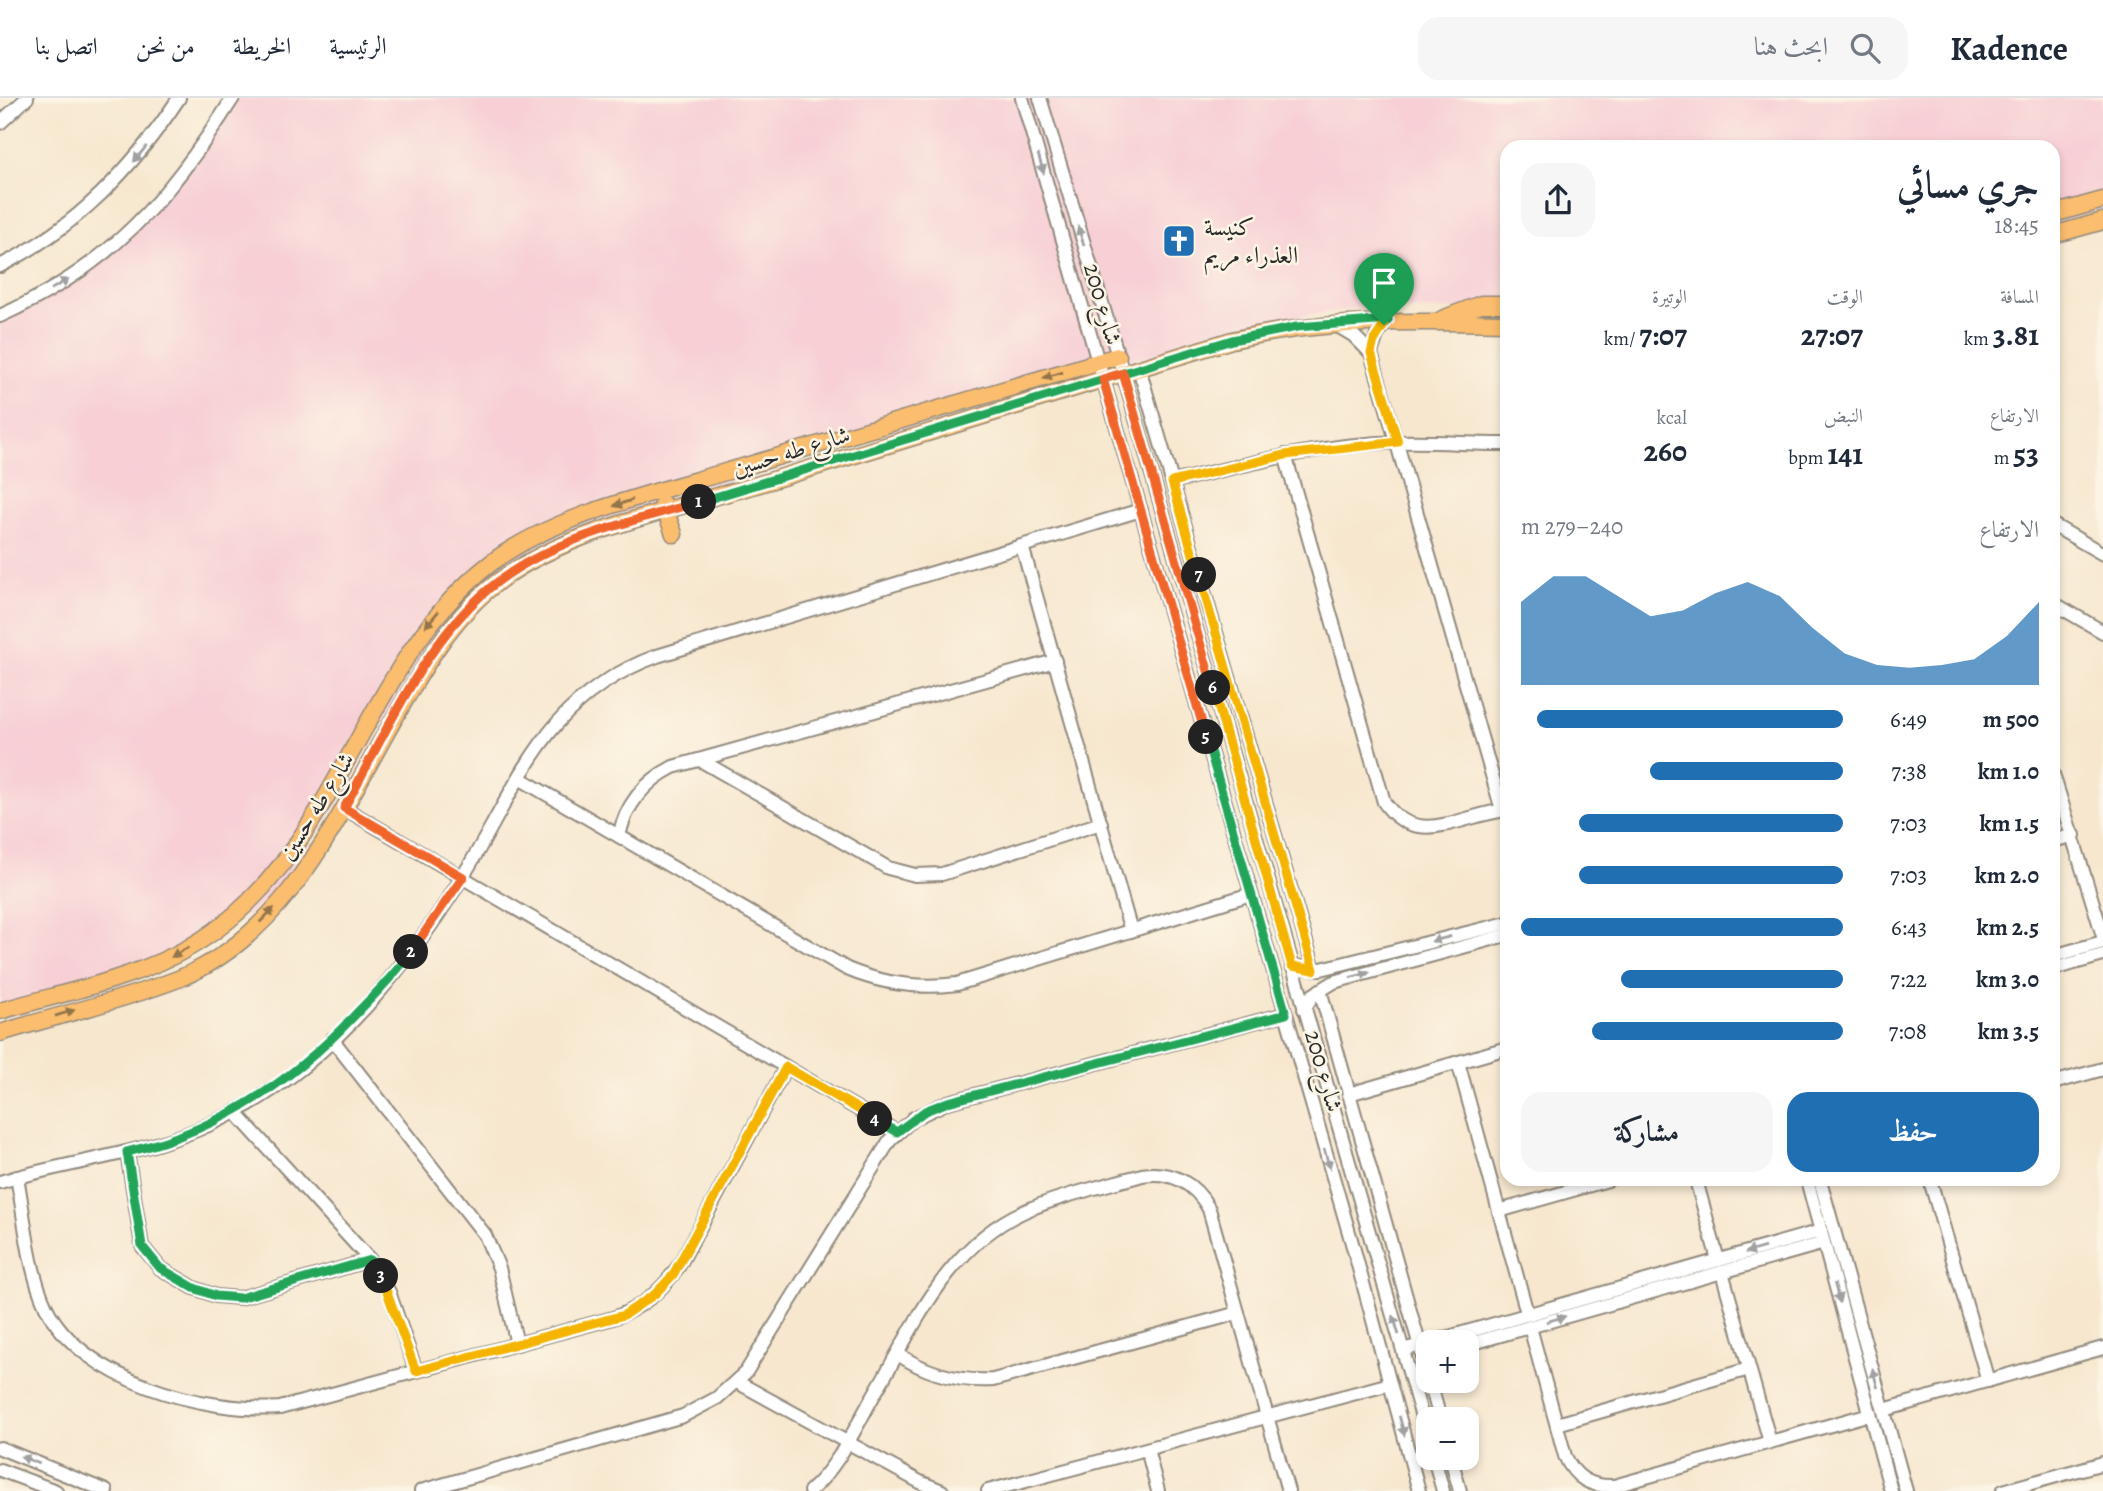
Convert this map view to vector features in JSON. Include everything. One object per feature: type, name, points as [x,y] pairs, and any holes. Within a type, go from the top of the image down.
[{"type":"main road","points":[[2060,212],[2103,200]]},
{"type":"main road","points":[[2060,233],[2103,221]]},
{"type":"main road","points":[[1438,321],[1481,304],[1500,304]]},
{"type":"main road","name":"شارع طه حسين","points":[[0,1033],[178,978],[221,955],[244,937],[289,891],[344,808],[444,637],[477,599],[514,570],[549,551],[666,511],[1232,340],[1331,323],[1388,320],[1500,323]]},
{"type":"main road","name":"شارع طه حسين","points":[[0,1011],[135,971],[177,955],[236,915],[259,894],[287,860],[395,673],[442,608],[490,564],[520,544],[560,525],[659,492],[1118,356]]},
{"type":"main road","points":[[659,492],[674,534]]},
{"type":"street","points":[[0,123],[27,98]]},
{"type":"street","points":[[0,266],[59,231],[99,197],[136,159],[179,98]]},
{"type":"street","points":[[0,316],[74,276],[130,233],[187,167],[233,98]]},
{"type":"street","name":"شارع 200","points":[[1022,98],[1286,1014],[1419,1491]]},
{"type":"street","name":"شارع 200","points":[[1040,98],[1118,356],[1131,371],[1292,966],[1419,1407]]},
{"type":"street","points":[[1371,353],[1377,335],[1388,320]]},
{"type":"street","points":[[1331,323],[1353,335],[1371,353],[1500,793]]},
{"type":"street","points":[[1131,371],[1172,482],[1314,970]]},
{"type":"street","points":[[1172,482],[1285,455],[1398,442],[1500,444]]},
{"type":"street","points":[[1285,455],[1384,802],[1402,821],[1427,828],[1500,811]]},
{"type":"street","points":[[0,1182],[127,1152],[181,1136],[234,1112],[286,1080],[390,982],[463,877],[540,742],[561,716],[587,693],[629,667],[1141,510]]},
{"type":"street","points":[[2060,529],[2103,554]]},
{"type":"street","points":[[1022,546],[1131,931]]},
{"type":"street","points":[[2060,607],[2103,632]]},
{"type":"street","points":[[618,836],[628,808],[646,785],[673,767],[1055,662]]},
{"type":"street","points":[[700,760],[888,868],[906,874],[942,874],[1101,823]]},
{"type":"street","points":[[519,778],[847,969],[895,984],[926,987],[957,984],[1251,894]]},
{"type":"street","points":[[2060,794],[2103,936]]},
{"type":"street","points":[[344,808],[897,1132]]},
{"type":"street","points":[[2060,839],[2074,835]]},
{"type":"street","points":[[1292,966],[1314,970],[1500,925]]},
{"type":"street","points":[[1304,1009],[1320,990],[1334,982],[1500,937]]},
{"type":"street","points":[[2060,954],[2103,942]]},
{"type":"street","points":[[2060,967],[2103,955]]},
{"type":"street","points":[[1320,990],[1417,1330]]},
{"type":"street","points":[[421,1491],[683,1416],[717,1398],[737,1382],[753,1362],[897,1132],[925,1111],[948,1102],[1286,1014]]},
{"type":"street","points":[[332,1039],[485,1235],[499,1268],[517,1344]]},
{"type":"street","points":[[1349,1094],[1500,1050]]},
{"type":"street","points":[[1458,1062],[1570,1467],[1589,1483],[1614,1486],[1870,1414]]},
{"type":"street","points":[[16,1177],[37,1283],[51,1316],[81,1351],[127,1377],[185,1398],[247,1410],[280,1408],[624,1315],[645,1303],[665,1285],[680,1264],[786,1067]]},
{"type":"street","points":[[2060,1081],[2103,1069]]},
{"type":"street","points":[[234,1112],[370,1260],[389,1292],[416,1371]]},
{"type":"street","points":[[127,1152],[142,1246],[160,1268],[194,1288],[216,1296],[240,1298],[370,1260]]},
{"type":"street","points":[[810,1491],[828,1472],[847,1442],[949,1270],[994,1228],[1037,1206],[1150,1174],[1182,1180],[1205,1202],[1288,1491]]},
{"type":"street","points":[[1499,1212],[1588,1186]]},
{"type":"street","points":[[1698,1186],[1770,1442]]},
{"type":"street","points":[[1809,1186],[1891,1491]]},
{"type":"street","points":[[1822,1186],[1906,1491]]},
{"type":"street","points":[[1932,1186],[1988,1381]]},
{"type":"street","points":[[1479,1335],[1822,1237]]},
{"type":"street","points":[[898,1353],[919,1367],[942,1376],[993,1380],[1238,1313]]},
{"type":"street","points":[[1479,1340],[1529,1320]]},
{"type":"street","points":[[1884,1410],[2103,1348]]},
{"type":"street","points":[[1404,1356],[1416,1353]]},
{"type":"street","points":[[1557,1424],[1749,1369]]},
{"type":"street","points":[[737,1382],[942,1491]]},
{"type":"street","points":[[988,1491],[1034,1485],[1147,1449],[1390,1384]]},
{"type":"street","points":[[0,1448],[106,1491]]},
{"type":"street","points":[[1147,1449],[1158,1491]]},
{"type":"street","points":[[2003,1491],[2103,1462]]},
{"type":"street","points":[[1437,1470],[1443,1491]]},
{"type":"street","points":[[1454,1470],[1460,1491]]},
{"type":"street","points":[[1,1471],[55,1491]]},
{"type":"shaded area","points":[[223,98],[2103,98],[2103,210],[2060,222],[2060,140],[1500,140],[1500,310],[1349,309],[1261,322],[580,526],[512,558],[458,604],[422,652],[334,809],[271,899],[186,956],[145,974],[0,1019],[0,314],[106,248],[159,193],[203,132]]},
{"type":"place","name":"كنيسة العذراء مريم","points":[[1179,241]]},
{"type":"route","points":[[1388,320],[1384,325],[1374,341],[1371,353],[1398,442],[1285,455],[1172,482],[1314,970],[1292,966],[1123,373],[1103,379],[1286,1014],[948,1102],[925,1111],[897,1132],[786,1067],[680,1264],[665,1285],[645,1303],[624,1315],[416,1371],[389,1292],[370,1260],[240,1298],[228,1298],[194,1288],[160,1268],[149,1258],[138,1232],[127,1152],[181,1136],[225,1117],[267,1093],[305,1065],[390,982],[463,877],[344,808],[444,637],[470,606],[500,580],[549,551],[666,511],[1232,340],[1331,323],[1388,320]]}]
